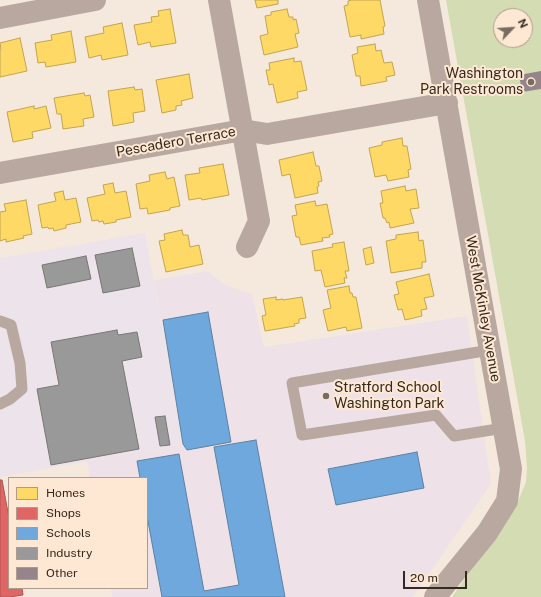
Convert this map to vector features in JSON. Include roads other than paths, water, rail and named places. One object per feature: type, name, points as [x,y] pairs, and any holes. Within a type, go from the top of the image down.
[{"type":"street","points":[[0,18],[95,0]]},
{"type":"street","points":[[219,0],[259,221],[247,247]]},
{"type":"street","name":"West McKinley Avenue","points":[[428,0],[511,470],[507,501],[487,533],[435,597]]},
{"type":"street","name":"Pescadero Terrace","points":[[0,173],[242,130],[267,134],[446,103]]},
{"type":"lane","points":[[0,321],[11,325],[20,363],[22,389],[10,399],[0,404]]},
{"type":"lane","points":[[490,350],[292,383],[302,435],[436,415],[454,436],[504,428]]},
{"type":"place","name":"Washington Park Restrooms","points":[[531,82]]},
{"type":"place","name":"Stratford School Washington Park","points":[[326,396]]}]
